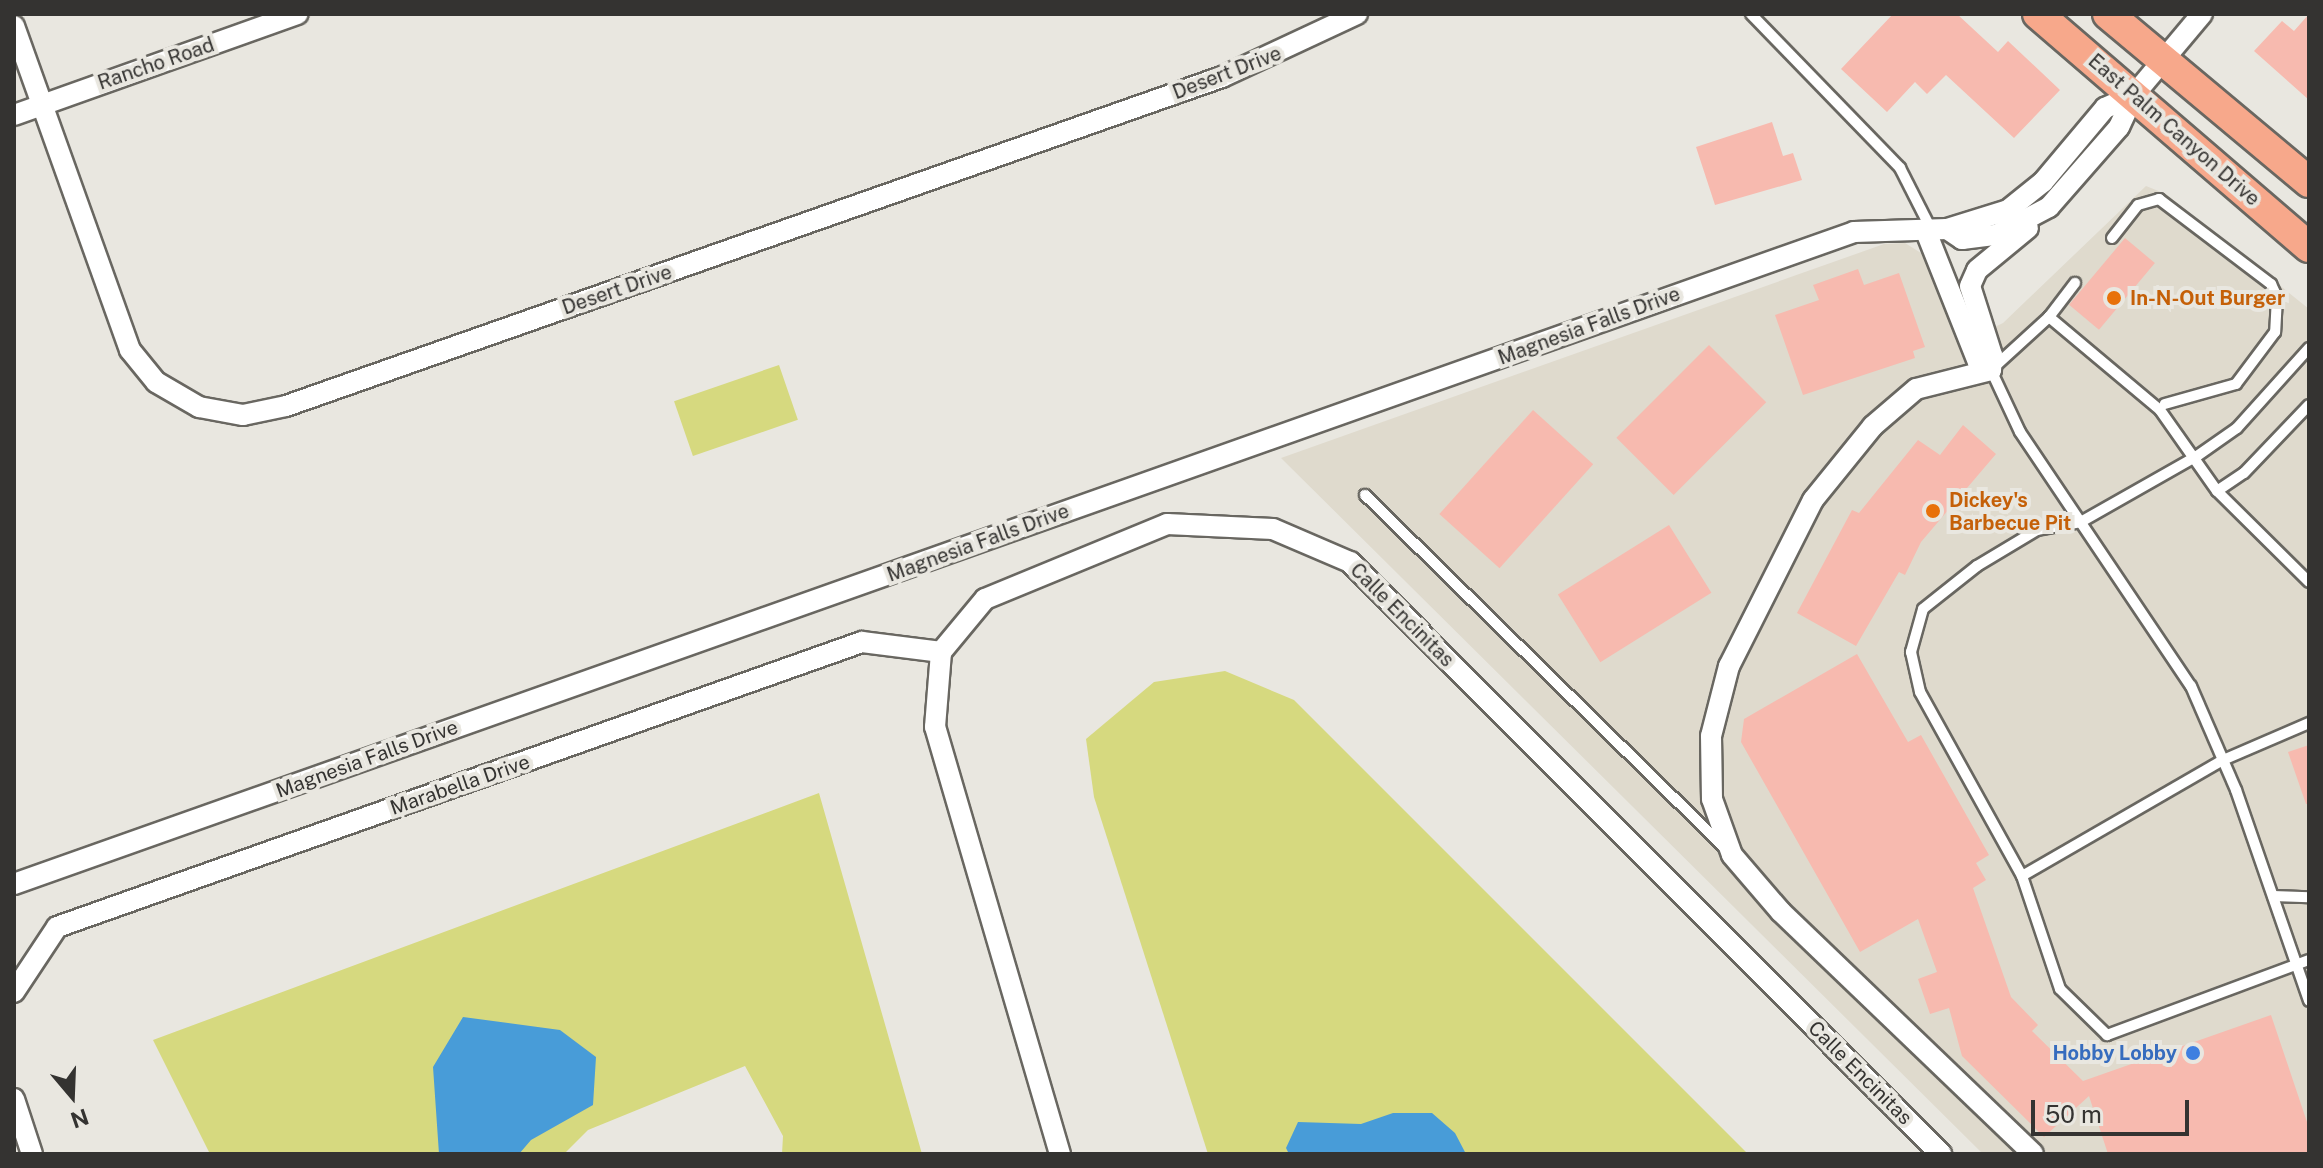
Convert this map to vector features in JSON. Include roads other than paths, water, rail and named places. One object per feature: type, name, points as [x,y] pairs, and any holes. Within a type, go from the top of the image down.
[{"type":"main road","name":"East Palm Canyon Drive","points":[[2038,14],[2309,247]]},
{"type":"main road","points":[[2108,14],[2309,182]]},
{"type":"street","name":"Rancho Road","points":[[14,115],[298,14]]},
{"type":"street","name":"Desert Drive","points":[[14,26],[130,350],[156,382],[199,407],[243,415],[286,406],[1222,77],[1357,14]]},
{"type":"street","name":"Magnesia Falls Drive","points":[[1934,229],[1962,239],[1996,235],[2038,215],[2119,127],[2134,95],[2202,14]]},
{"type":"street","name":"Magnesia Falls Drive","points":[[14,884],[1854,232],[1934,229],[2027,198],[2105,108],[2134,95]]},
{"type":"street","points":[[1991,370],[1992,355],[1970,298],[1973,277],[2038,215]]},
{"type":"street","points":[[1934,229],[1978,362],[1991,370]]},
{"type":"street","points":[[1991,370],[1916,389],[1873,426],[1813,500],[1729,666],[1711,736],[1712,799],[1732,855],[1781,912],[2033,1154]]},
{"type":"street","name":"Calle Encinitas","points":[[941,652],[985,599],[1167,524],[1273,529],[1350,562],[1941,1154]]},
{"type":"street","name":"Marabella Drive","points":[[14,992],[57,927],[862,642],[941,652]]},
{"type":"street","points":[[941,652],[935,727],[1060,1154]]},
{"type":"street","points":[[14,1099],[32,1154]]},
{"type":"lane","points":[[1751,14],[1900,168],[1934,229]]},
{"type":"lane","points":[[2112,238],[2138,205],[2159,199],[2271,284],[2277,297],[2275,332],[2236,384],[2165,404]]},
{"type":"lane","points":[[2075,283],[2049,317],[1991,370],[2020,432],[2191,686],[2223,760],[2309,1001]]},
{"type":"lane","points":[[2049,317],[2122,374],[2197,456],[2217,491],[2309,582]]},
{"type":"lane","points":[[2309,348],[2237,428],[2197,456],[2081,522],[2037,530],[1977,566],[1923,609],[1913,629],[1911,652],[1920,692],[2022,876],[2060,989],[2107,1035],[2309,960]]},
{"type":"lane","points":[[2217,491],[2244,473],[2309,405]]},
{"type":"lane","points":[[1365,495],[1732,855]]},
{"type":"lane","points":[[2022,876],[2223,760],[2309,723]]},
{"type":"lane","points":[[2273,896],[2309,897]]},
{"type":"water","points":[[463,1017],[560,1030],[596,1057],[593,1105],[531,1140],[519,1154],[439,1154],[433,1067]]},
{"type":"water","points":[[1393,1113],[1432,1113],[1455,1133],[1466,1154],[1289,1154],[1286,1148],[1298,1122],[1361,1124]]},
{"type":"place","name":"In-N-Out Burger","points":[[2114,298]]},
{"type":"place","name":"Dickey's Barbecue Pit","points":[[1933,511]]},
{"type":"place","name":"Hobby Lobby","points":[[2193,1053]]}]
